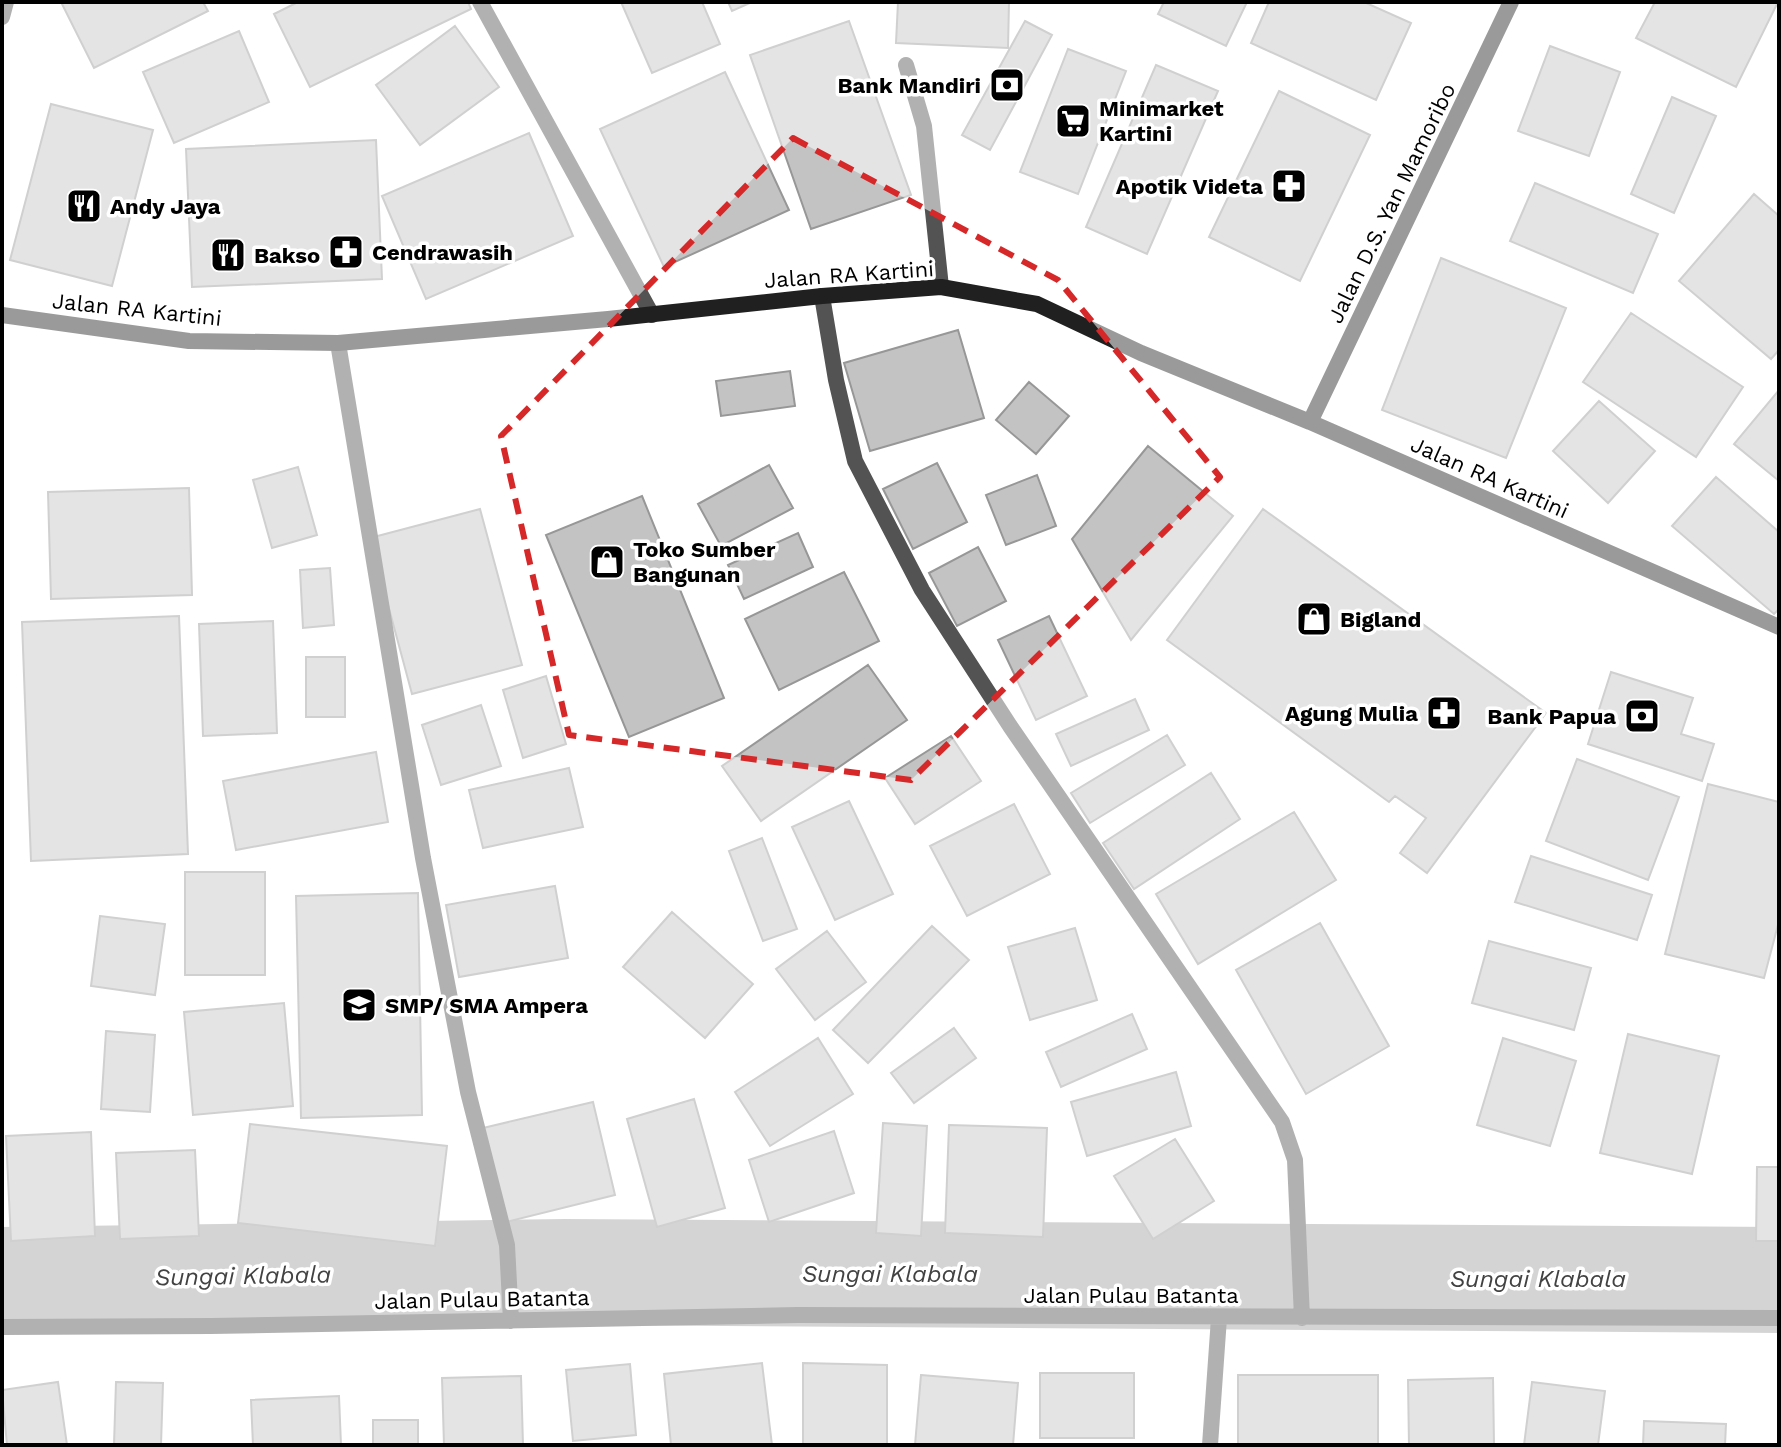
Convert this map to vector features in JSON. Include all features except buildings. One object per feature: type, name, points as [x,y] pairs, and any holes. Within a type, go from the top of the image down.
[{"type":"street","points":[[2,17],[6,2]]},
{"type":"street","points":[[480,2],[652,315]]},
{"type":"street","name":"Jalan D.S. Yan Mamoribo","points":[[1310,422],[1511,2]]},
{"type":"street","points":[[906,65],[924,126],[941,287]]},
{"type":"street","name":"Jalan RA Kartini","points":[[2,315],[189,341],[338,343],[941,287],[1037,304],[1141,353],[1310,422],[1779,627]]},
{"type":"street","points":[[822,296],[836,380],[855,461],[922,590],[1018,739],[1282,1122],[1295,1160],[1302,1318]]},
{"type":"street","points":[[338,343],[423,858],[468,1092],[507,1245],[511,1321]]},
{"type":"street","name":"Jalan Pulau Batanta","points":[[2,1327],[798,1315],[1779,1318]]},
{"type":"street","points":[[1210,1445],[1219,1318]]},
{"type":"highlighted area","points":[[793,138],[1058,280],[1220,477],[911,780],[569,735],[501,436]]},
{"type":"waterway","name":"Sungai Klabala","points":[[2,1280],[566,1272],[1779,1280]]},
{"type":"place","name":"Bank Mandiri","points":[[1007,85]]},
{"type":"place","name":"Minimarket Kartini","points":[[1073,121]]},
{"type":"place","name":"Apotik Videta","points":[[1289,186]]},
{"type":"place","name":"Andy Jaya","points":[[84,206]]},
{"type":"place","name":"Cendrawasih","points":[[346,252]]},
{"type":"place","name":"Bakso","points":[[228,255]]},
{"type":"place","name":"Toko Sumber Bangunan","points":[[607,562]]},
{"type":"place","name":"Bigland","points":[[1314,619]]},
{"type":"place","name":"Agung Mulia","points":[[1444,713]]},
{"type":"place","name":"Bank Papua","points":[[1642,716]]},
{"type":"place","name":"SMP/ SMA Ampera","points":[[359,1005]]}]
